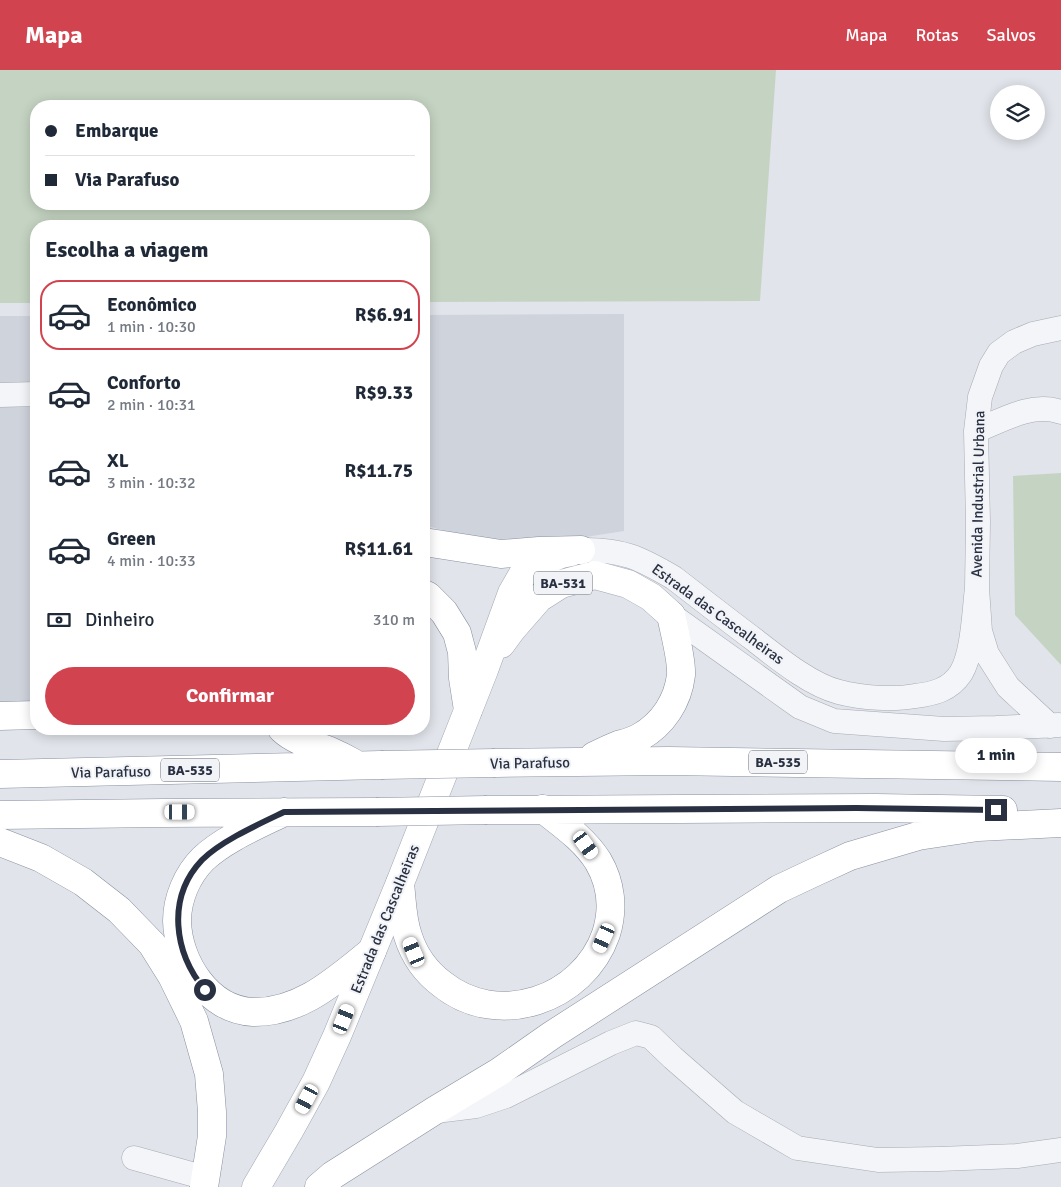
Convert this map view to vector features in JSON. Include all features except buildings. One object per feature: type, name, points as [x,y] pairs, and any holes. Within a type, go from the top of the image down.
[{"type":"main road","points":[[430,543],[501,554],[581,550]]},
{"type":"main road","name":"Estrada das Cascalheiras","points":[[256,1187],[316,1082],[337,1036],[400,883],[484,670],[512,593],[523,574],[540,563],[561,554],[581,550]]},
{"type":"main road","name":"Estrada das Cascalheiras","points":[[484,670],[512,629],[538,599],[561,584],[595,575],[628,584],[651,597],[671,615]]},
{"type":"main road","points":[[430,598],[444,612],[457,633],[462,652],[463,678],[468,710]]},
{"type":"main road","points":[[582,762],[613,747],[640,738],[656,726],[670,710],[677,693],[681,674],[671,615]]},
{"type":"main road","points":[[3,716],[30,715]]},
{"type":"main road","points":[[289,735],[302,742],[370,765]]},
{"type":"main road","name":"Via Parafuso","points":[[0,774],[370,765],[669,761],[1061,766]]},
{"type":"main road","points":[[0,815],[885,808],[996,810],[1061,814]]},
{"type":"main road","points":[[400,883],[404,920],[414,952],[435,979],[446,988],[460,997],[479,1004],[497,1006],[532,1002],[547,997],[562,989],[587,968],[598,952],[610,923],[612,910],[607,882],[598,862],[586,845],[543,810]]},
{"type":"main road","points":[[284,812],[221,845],[203,859],[193,870],[180,899],[177,921],[180,944],[196,979],[205,990],[218,1000],[234,1008],[252,1012],[270,1010],[306,1000],[334,982],[372,951]]},
{"type":"main road","points":[[319,1187],[333,1176],[499,1072],[560,1030],[771,894],[813,873],[850,856],[918,836],[978,827],[1061,823]]},
{"type":"main road","points":[[0,842],[41,858],[83,882],[119,910],[152,944],[172,976],[194,1020],[209,1074],[212,1136],[205,1182]]},
{"type":"street","name":"Avenida Industrial Urbana","points":[[977,588],[976,431],[980,397],[991,366],[999,353],[1014,342],[1033,334],[1061,328]]},
{"type":"street","points":[[0,395],[30,394]]},
{"type":"street","points":[[976,431],[1019,412],[1051,409],[1061,412]]},
{"type":"street","name":"Estrada das Cascalheiras","points":[[581,550],[619,552],[635,557],[655,567],[674,578],[783,662],[817,684],[839,692],[898,699],[938,692],[951,685],[961,673],[970,645],[977,588]]},
{"type":"street","points":[[977,588],[980,631],[987,654],[1008,687],[1055,726]]},
{"type":"street","points":[[671,615],[800,707],[834,721],[944,729],[1055,726]]},
{"type":"street","points":[[3,716],[30,705]]},
{"type":"street","points":[[434,1111],[476,1106],[506,1096],[611,1042],[636,1033],[650,1036],[735,1112],[797,1148],[878,1160],[1007,1156],[1061,1150]]},
{"type":"street","points":[[134,1158],[205,1182]]},
{"type":"shaded area","points":[[624,314],[624,531],[509,549],[430,527],[430,315]]},
{"type":"shaded area","points":[[0,316],[30,316],[30,703],[0,704]]},
{"type":"green space","points":[[0,70],[776,70],[760,301],[430,302],[430,220],[30,220],[30,303],[0,303]]},
{"type":"green space","points":[[1061,473],[1061,665],[1015,615],[1013,476]]},
{"type":"route","points":[[205,990],[196,979],[180,944],[177,921],[180,899],[186,884],[193,870],[203,859],[221,845],[284,812],[856,808],[996,810]]}]
